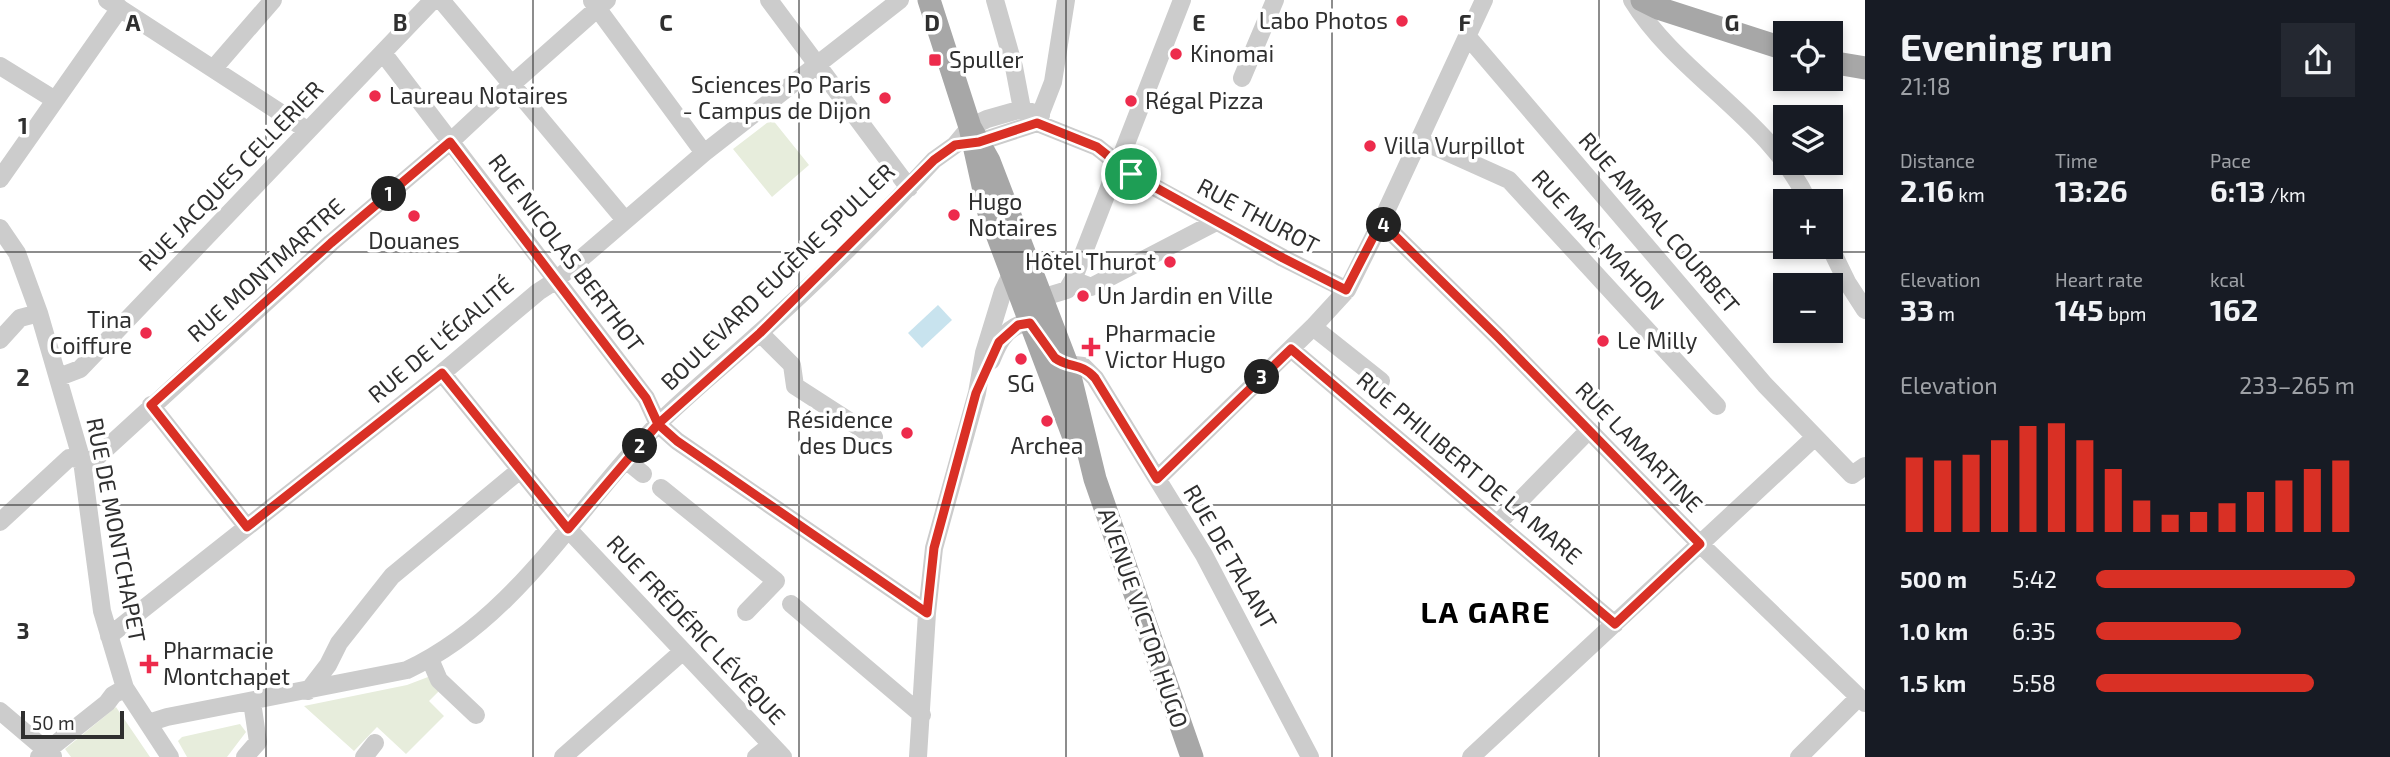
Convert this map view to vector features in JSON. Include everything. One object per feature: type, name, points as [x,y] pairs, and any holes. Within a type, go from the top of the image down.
[{"type":"main road","name":"AVENUE VICTOR HUGO","points":[[929,0],[983,181],[989,213],[1012,272],[1059,358],[1095,479],[1192,757]]},
{"type":"main road","points":[[1659,7],[1773,45]]},
{"type":"main road","points":[[1843,64],[1865,68]]},
{"type":"main road","name":"AVENUE VICTOR HUGO","points":[[969,139],[989,160],[1081,457],[1095,479]]},
{"type":"main road","points":[[983,181],[1033,308]]},
{"type":"street","points":[[214,68],[273,0]]},
{"type":"street","name":"RUE JACQUES CELLERIER","points":[[59,377],[80,369],[433,0]]},
{"type":"street","points":[[441,0],[625,220]]},
{"type":"street","points":[[769,0],[909,188]]},
{"type":"street","name":"RUE DE L'ÉGALITÉ","points":[[109,636],[442,373],[538,292],[555,281],[704,153],[900,0]]},
{"type":"street","points":[[969,139],[987,118],[1022,109],[1014,67],[995,0]]},
{"type":"street","points":[[969,139],[1039,119],[1053,82],[1066,0]]},
{"type":"street","points":[[976,393],[999,342],[1033,308],[1067,290],[1073,280],[1182,0]]},
{"type":"street","points":[[1242,78],[1275,0]]},
{"type":"street","points":[[1157,479],[1313,327],[1346,290],[1381,222],[1484,0]]},
{"type":"street","points":[[1632,0],[1659,7],[1802,189]]},
{"type":"street","points":[[598,3],[704,153]]},
{"type":"street","name":"RUE MONTMARTRE","points":[[0,522],[69,458],[92,461],[98,456],[331,243],[450,142],[598,3]]},
{"type":"street","points":[[0,179],[55,100],[113,4],[307,130]]},
{"type":"street","name":"RUE AMIRAL COURBET","points":[[1468,37],[1765,384],[1852,475],[1865,466]]},
{"type":"street","name":"RUE NICOLAS BERTHOT","points":[[383,53],[646,398],[658,424],[677,441],[927,613]]},
{"type":"street","points":[[0,66],[55,100]]},
{"type":"street","name":"RUE THUROT","points":[[1022,109],[1097,147],[1131,174],[1216,222],[1346,290]]},
{"type":"street","name":"BOULEVARD EUGÈNE SPULLER","points":[[148,723],[407,670],[430,659],[472,631],[549,553],[658,424],[760,333],[909,188],[934,160],[969,139]]},
{"type":"street","name":"RUE MAC MAHON","points":[[1420,140],[1509,180],[1717,406]]},
{"type":"street","points":[[1073,280],[1091,286],[1216,222]]},
{"type":"street","name":"RUE LAMARTINE","points":[[1381,222],[1700,544],[1862,700]]},
{"type":"street","name":"RUE DE MONTCHAPET","points":[[0,228],[17,253],[39,313],[82,461],[102,611],[125,688],[170,757]]},
{"type":"street","points":[[1836,259],[1865,310]]},
{"type":"street","points":[[918,757],[934,548],[982,362],[1003,290],[1012,272]]},
{"type":"street","points":[[992,329],[1006,310],[1033,308]]},
{"type":"street","points":[[0,340],[20,318],[39,313]]},
{"type":"street","points":[[1313,327],[1381,381]]},
{"type":"street","points":[[760,333],[792,365],[795,386],[874,438]]},
{"type":"street","name":"RUE PHILIBERT DE LA MARE","points":[[1291,349],[1615,624]]},
{"type":"street","name":"RUE DE TALANT","points":[[1059,358],[1083,366],[1095,378],[1204,555],[1310,757]]},
{"type":"street","name":"RUE FRÉDÉRIC LÉVÊQUE","points":[[442,373],[568,529],[777,751]]},
{"type":"street","points":[[151,405],[247,527]]},
{"type":"street","points":[[1497,524],[1589,430]]},
{"type":"street","points":[[1471,757],[1815,437]]},
{"type":"street","points":[[627,461],[642,474]]},
{"type":"street","points":[[308,691],[328,665],[339,643],[392,576],[520,470]]},
{"type":"street","points":[[661,488],[776,581],[746,612]]},
{"type":"street","points":[[791,604],[922,715]]},
{"type":"street","points":[[563,757],[682,652]]},
{"type":"street","points":[[430,659],[439,680],[476,715]]},
{"type":"street","points":[[0,711],[47,755],[107,704],[113,695],[125,688]]},
{"type":"street","points":[[1799,757],[1862,700]]},
{"type":"street","points":[[245,757],[258,742],[252,702]]},
{"type":"street","points":[[364,757],[375,743]]},
{"type":"street","points":[[756,757],[777,751]]},
{"type":"green space","points":[[772,119],[809,165],[772,197],[733,149]]},
{"type":"green space","points":[[428,677],[439,691],[429,701],[444,716],[406,754],[377,727],[354,751],[304,706],[407,685]]},
{"type":"green space","points":[[116,707],[150,757],[71,757],[65,749]]},
{"type":"green space","points":[[240,724],[246,732],[227,757],[187,757],[178,741],[182,737]]},
{"type":"water","points":[[938,305],[952,320],[922,348],[908,333]]},
{"type":"place","name":"Labo Photos","points":[[1402,21]]},
{"type":"place","name":"Kinomai","points":[[1176,54]]},
{"type":"place","name":"Spuller","points":[[935,60]]},
{"type":"place","name":"Laureau Notaires","points":[[375,96]]},
{"type":"place","name":"Sciences Po Paris - Campus de Dijon","points":[[885,98]]},
{"type":"place","name":"Régal Pizza","points":[[1131,101]]},
{"type":"place","name":"Villa Vurpillot","points":[[1370,146]]},
{"type":"place","name":"Hugo Notaires","points":[[954,215]]},
{"type":"place","name":"Douanes","points":[[414,216]]},
{"type":"place","name":"Hôtel Thurot","points":[[1170,262]]},
{"type":"place","name":"Un Jardin en Ville","points":[[1083,296]]},
{"type":"place","name":"Tina Coiffure","points":[[146,333]]},
{"type":"place","name":"Le Milly","points":[[1603,341]]},
{"type":"place","name":"Pharmacie Victor Hugo","points":[[1091,347]]},
{"type":"place","name":"SG","points":[[1021,359]]},
{"type":"place","name":"Archea","points":[[1047,421]]},
{"type":"place","name":"Résidence des Ducs","points":[[907,433]]},
{"type":"place","name":"Pharmacie Montchapet","points":[[149,664]]},
{"type":"district","name":"LA GARE","points":[[1486,613]]},
{"type":"route","points":[[1131,174],[1097,147],[1037,123],[979,142],[955,145],[934,160],[909,188],[760,333],[658,424],[646,398],[450,142],[331,243],[151,405],[247,527],[442,373],[568,529],[658,424],[677,441],[927,613],[934,548],[976,393],[999,342],[1018,325],[1030,323],[1059,362],[1083,366],[1095,378],[1157,479],[1291,349],[1615,624],[1700,544],[1498,337],[1381,222],[1346,290],[1131,174]]}]
